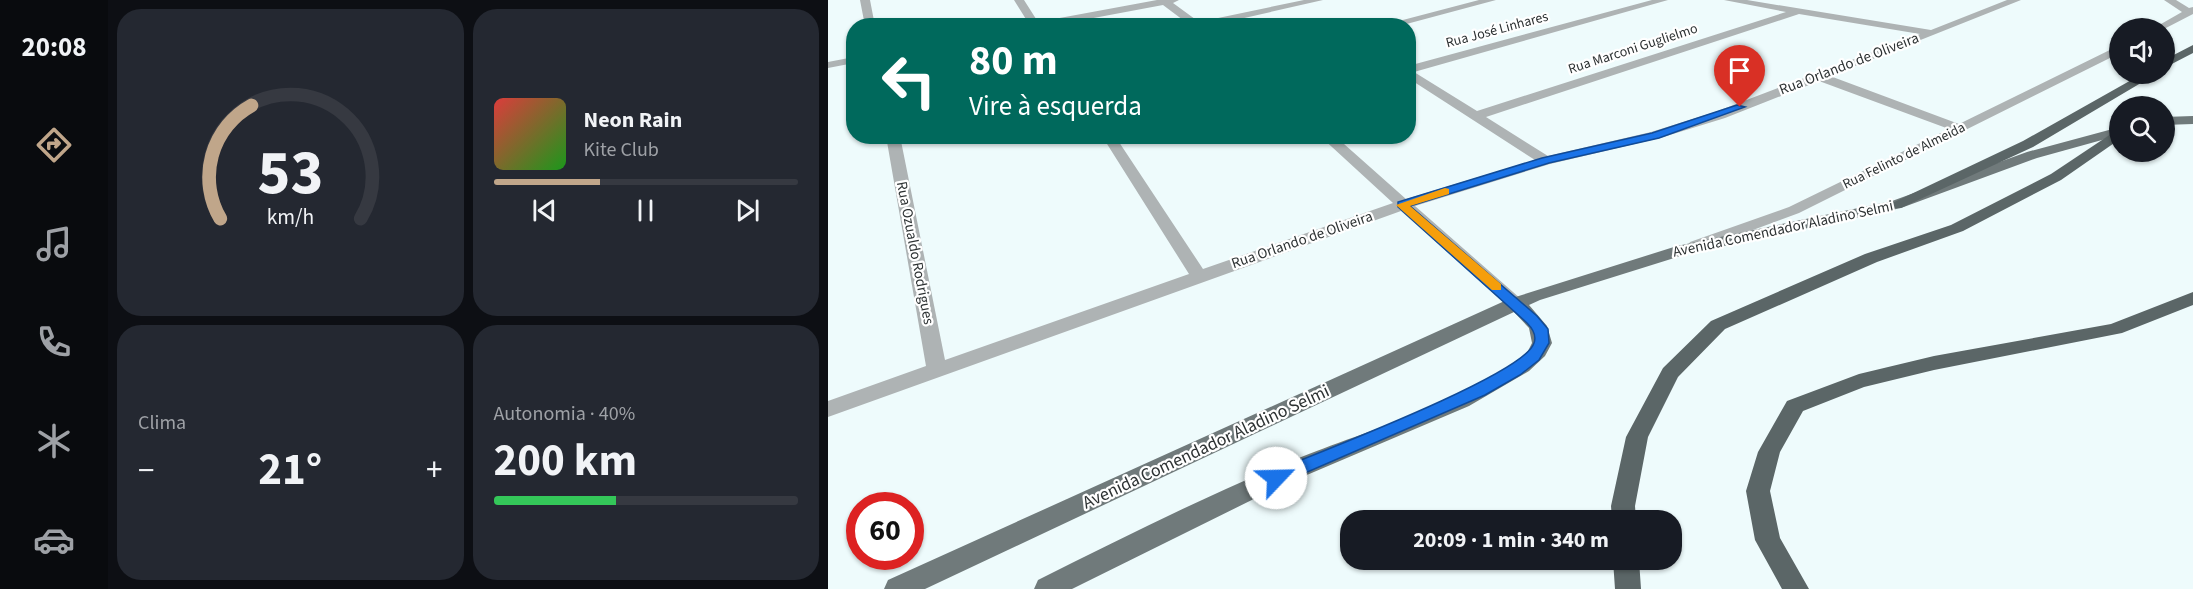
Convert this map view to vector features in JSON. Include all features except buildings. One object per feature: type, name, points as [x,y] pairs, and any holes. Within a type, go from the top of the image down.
[{"type":"highway","points":[[2175,59],[2193,48]]},
{"type":"highway","points":[[1896,205],[2028,144],[2133,84]]},
{"type":"highway","points":[[1623,510],[1637,437],[1670,373],[1718,325],[1871,258],[1957,228],[2056,177],[2109,139]]},
{"type":"highway","points":[[1796,589],[1768,540],[1758,491],[1768,452],[1795,406],[1858,381],[1934,363],[2115,329],[2193,298]]},
{"type":"highway","points":[[1627,570],[1628,589]]},
{"type":"main road","points":[[2175,121],[2193,120]]},
{"type":"main road","name":"Avenida Comendador Aladino Selmi","points":[[897,589],[1240,433],[1515,303],[1683,250],[1896,205],[2032,155],[2109,134]]},
{"type":"main road","points":[[1047,589],[1166,527],[1298,468],[1438,410],[1514,371],[1533,356],[1542,343],[1540,329],[1515,303]]},
{"type":"street","points":[[865,0],[868,18]]},
{"type":"street","points":[[1019,0],[1031,18]]},
{"type":"street","points":[[1072,18],[1167,0],[1189,18]]},
{"type":"street","points":[[1231,18],[1318,0]]},
{"type":"street","points":[[1416,18],[1491,0]]},
{"type":"street","name":"Rua José Linhares","points":[[1416,69],[1664,0]]},
{"type":"street","points":[[1729,0],[1930,32]]},
{"type":"street","points":[[2169,0],[2191,12]]},
{"type":"street","points":[[1987,1],[2011,2]]},
{"type":"street","name":"Rua Orlando de Oliveira","points":[[828,409],[1402,205],[1546,160],[1655,135],[1720,115],[2011,2]]},
{"type":"street","name":"Rua Marconi Guglielmo","points":[[1476,116],[1799,11]]},
{"type":"street","points":[[2175,20],[2191,12]]},
{"type":"street","name":"Rua Felinto de Almeida","points":[[1683,250],[1794,210],[2109,54]]},
{"type":"street","points":[[828,65],[846,62]]},
{"type":"street","points":[[1416,76],[1546,160]]},
{"type":"street","points":[[1818,76],[1960,129]]},
{"type":"street","name":"Rua Ozualdo Rodrigues","points":[[895,144],[938,369]]},
{"type":"street","points":[[1113,144],[1199,276]]},
{"type":"street","points":[[1335,144],[1515,303]]},
{"type":"slow traffic","points":[[1445,191],[1402,205],[1496,287]]},
{"type":"route","points":[[1276,478],[1479,391],[1514,371],[1533,356],[1542,343],[1540,329],[1515,303],[1402,205],[1546,160],[1655,135],[1740,107]]}]
